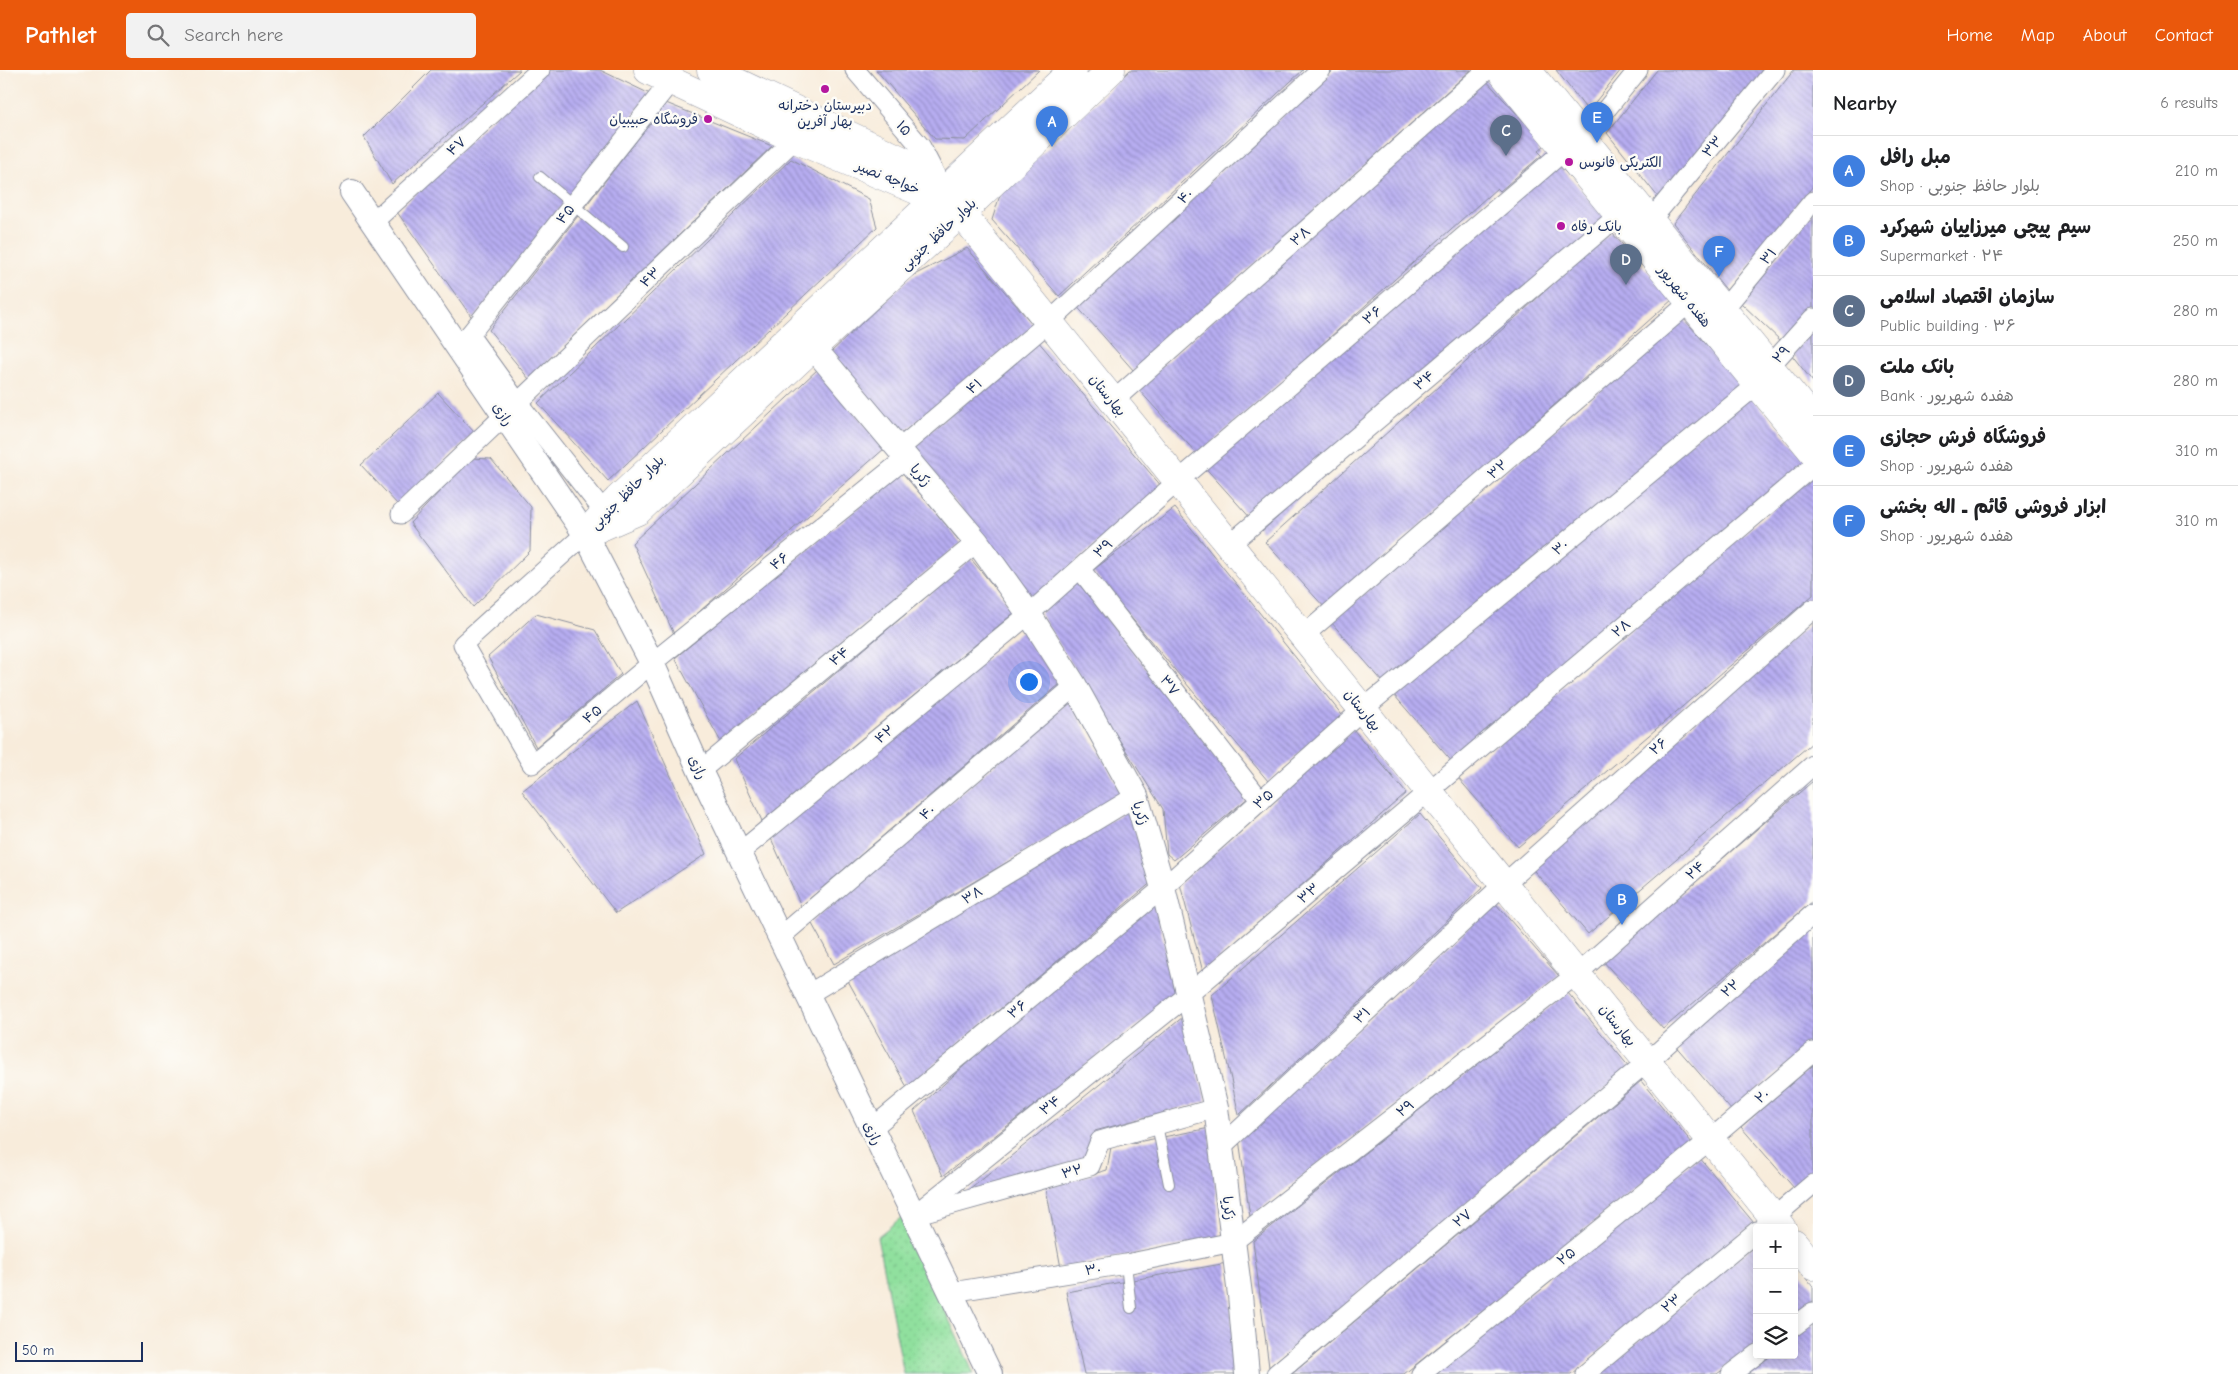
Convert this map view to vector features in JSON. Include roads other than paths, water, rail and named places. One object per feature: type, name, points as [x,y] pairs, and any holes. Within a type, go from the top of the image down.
[{"type":"main road","name":"خواجه نصیر","points":[[711,70],[905,174],[921,192],[944,192]]},
{"type":"main road","name":"بلوار حافظ جنوبی","points":[[585,534],[618,499],[1073,70]]},
{"type":"main road","name":"بلوار حافظ جنوبی","points":[[585,534],[638,511],[961,213],[1111,70]]},
{"type":"main road","name":"هفده شهریور","points":[[1500,70],[1650,221],[1723,310],[1763,376],[1813,452]]},
{"type":"main road","name":"هفده شهریور","points":[[1527,70],[1619,215],[1690,302],[1763,376],[1813,420]]},
{"type":"main road","name":"خواجه نصیر","points":[[660,75],[795,139],[905,174]]},
{"type":"main road","name":"بهارستان","points":[[944,192],[1711,1139],[1767,1224]]},
{"type":"main road","points":[[1798,1247],[1813,1266]]},
{"type":"street","name":"۴۷","points":[[373,222],[540,70]]},
{"type":"street","name":"۴۰","points":[[1049,322],[1321,70]]},
{"type":"street","name":"۳۸","points":[[1113,401],[1487,70]]},
{"type":"street","points":[[1574,144],[1638,70]]},
{"type":"street","name":"۳۳","points":[[1650,221],[1775,70]]},
{"type":"street","name":"۱۵","points":[[858,71],[921,147],[944,192]]},
{"type":"street","name":"۴۵","points":[[464,342],[572,205],[660,75]]},
{"type":"street","name":"۴۳","points":[[402,514],[795,139]]},
{"type":"street","name":"۳۶","points":[[1178,481],[1574,144]]},
{"type":"street","name":"رازی","points":[[352,192],[464,342],[511,409],[585,534],[652,663],[700,771],[912,1216],[952,1292],[990,1374]]},
{"type":"street","name":"۳۱","points":[[1723,310],[1813,201]]},
{"type":"street","name":"۳۴","points":[[1229,545],[1619,215]]},
{"type":"street","name":"۳۲","points":[[1303,636],[1690,302]]},
{"type":"street","name":"۲۹","points":[[1763,376],[1813,318]]},
{"type":"street","name":"۴۱","points":[[903,453],[1049,322]]},
{"type":"street","name":"زکریا","points":[[814,347],[977,542],[1028,614],[1075,686],[1136,796],[1163,888],[1216,1108],[1247,1374]]},
{"type":"street","name":"۳۰","points":[[1363,709],[1763,376]]},
{"type":"street","points":[[511,409],[606,513]]},
{"type":"street","name":"۴۶","points":[[652,663],[903,453]]},
{"type":"street","name":"۲۸","points":[[1428,791],[1813,466]]},
{"type":"street","name":"۳۹","points":[[1028,614],[1178,481]]},
{"type":"street","name":"۴۵","points":[[585,534],[463,644],[532,764],[652,663]]},
{"type":"street","name":"۴۴","points":[[700,771],[977,542]]},
{"type":"street","name":"۳۷","points":[[1080,569],[1261,801]]},
{"type":"street","name":"۲۶","points":[[1504,884],[1813,608]]},
{"type":"street","name":"۴۲","points":[[739,853],[1028,614]]},
{"type":"street","name":"۴۰","points":[[780,938],[1075,686]]},
{"type":"street","name":"۳۵","points":[[1163,888],[1363,709]]},
{"type":"street","name":"۲۴","points":[[1577,974],[1813,765]]},
{"type":"street","name":"۳۳","points":[[1188,995],[1428,791]]},
{"type":"street","name":"۳۸","points":[[807,994],[1136,796]]},
{"type":"street","name":"۳۱","points":[[1221,1147],[1504,884]]},
{"type":"street","name":"۳۶","points":[[871,1129],[1163,888]]},
{"type":"street","name":"۲۲","points":[[1648,1061],[1813,914]]},
{"type":"street","name":"۲۹","points":[[1233,1242],[1577,974]]},
{"type":"street","name":"۳۴","points":[[912,1216],[1188,995]]},
{"type":"street","name":"۲۰","points":[[1711,1139],[1813,1052]]},
{"type":"street","name":"۲۷","points":[[1276,1374],[1648,1061]]},
{"type":"street","name":"۳۲","points":[[912,1216],[1090,1166],[1100,1141],[1216,1108]]},
{"type":"street","name":"۲۵","points":[[1421,1374],[1711,1139]]},
{"type":"street","name":"۲۳","points":[[1770,1224],[1813,1184]]},
{"type":"street","name":"۲۳","points":[[1585,1374],[1753,1238]]},
{"type":"street","name":"۳۰","points":[[952,1292],[1126,1264],[1233,1242]]},
{"type":"street","points":[[1798,1323],[1813,1312]]},
{"type":"street","points":[[1731,1374],[1753,1357]]},
{"type":"lane","points":[[540,177],[622,247]]},
{"type":"lane","points":[[1157,1125],[1169,1184]]},
{"type":"lane","points":[[1126,1264],[1131,1308]]},
{"type":"place","name":"دبیرستان دخترانه بهار آفرین","points":[[825,89]]},
{"type":"place","name":"فروشگاه حبیبیان","points":[[708,119]]},
{"type":"place","name":"فروشگاه فرش حجازی","points":[[1597,143]]},
{"type":"place","name":"مبل رافل","points":[[1052,147]]},
{"type":"place","name":"سازمان اقتصاد اسلامی","points":[[1506,156]]},
{"type":"place","name":"الکتریکی فانوس","points":[[1569,162]]},
{"type":"place","name":"بانک رفاه","points":[[1561,226]]},
{"type":"place","name":"ابزار فروشی قائم ـ اله بخشی","points":[[1719,277]]},
{"type":"place","name":"بانک ملت","points":[[1626,285]]},
{"type":"place","name":"سیم پیچی میرزاییان شهرکرد","points":[[1622,925]]}]
